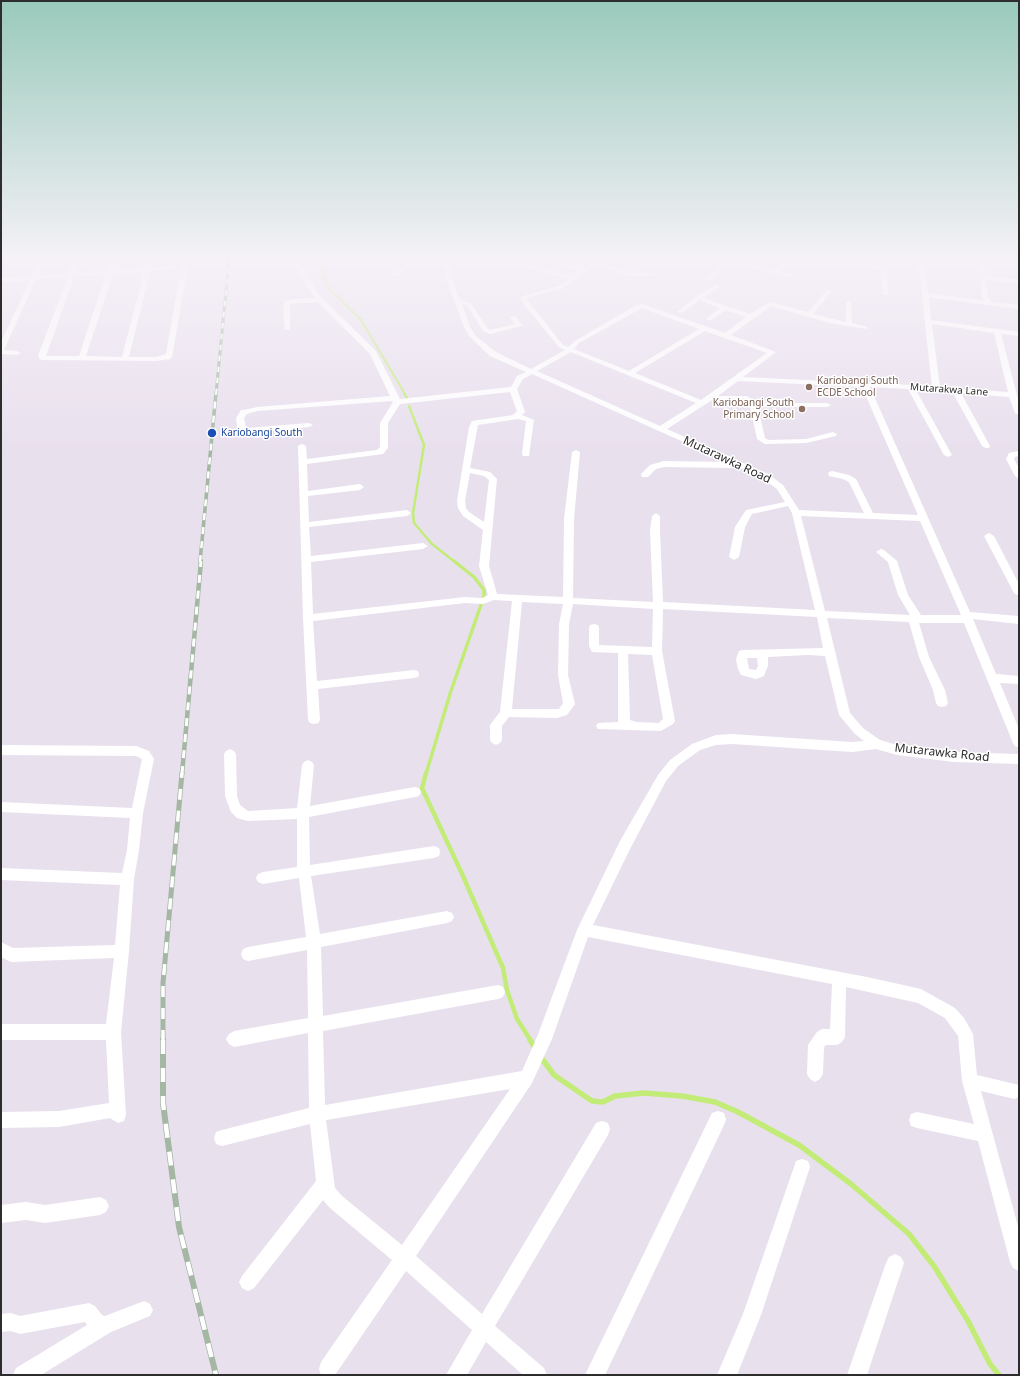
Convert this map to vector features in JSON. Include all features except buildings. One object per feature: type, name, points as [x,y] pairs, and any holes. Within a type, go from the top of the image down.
[{"type":"street","points":[[13,324],[1,351],[17,353]]},
{"type":"street","points":[[54,324],[42,356],[49,358],[125,359],[164,358],[169,355],[174,324]]},
{"type":"street","points":[[82,358],[93,324]]},
{"type":"street","points":[[125,359],[134,324]]},
{"type":"street","points":[[287,324],[287,329]]},
{"type":"street","points":[[345,324],[368,346],[373,353],[397,400]]},
{"type":"street","name":"Mutarawka Road","points":[[466,324],[473,337],[493,354],[771,479],[780,487],[796,513],[845,715],[859,731],[876,744],[897,750],[954,757],[1019,759]]},
{"type":"street","points":[[481,324],[485,330],[490,332],[519,324]]},
{"type":"street","points":[[544,324],[561,346],[572,349],[702,403]]},
{"type":"street","points":[[513,389],[520,378],[534,372],[572,349],[577,342],[608,324]]},
{"type":"street","points":[[661,429],[738,379],[772,352],[695,324]]},
{"type":"street","points":[[725,336],[740,324]]},
{"type":"street","points":[[845,324],[865,328]]},
{"type":"street","points":[[930,324],[936,389]]},
{"type":"street","points":[[946,324],[1019,334]]},
{"type":"street","points":[[630,373],[705,328]]},
{"type":"street","points":[[996,331],[1012,395],[1019,411]]},
{"type":"street","name":"Mutarakwa Lane","points":[[738,379],[911,387],[1012,395]]},
{"type":"street","points":[[865,385],[967,617],[1019,743]]},
{"type":"street","points":[[911,387],[948,455]]},
{"type":"street","points":[[309,425],[249,431],[243,430],[240,418],[244,412],[257,409],[397,400],[513,389]]},
{"type":"street","points":[[513,389],[521,412],[518,416]]},
{"type":"street","points":[[955,390],[986,446]]},
{"type":"street","points":[[710,398],[745,398],[754,405],[827,405]]},
{"type":"street","points":[[303,462],[380,452],[384,448],[384,423],[397,400]]},
{"type":"street","points":[[754,405],[760,436],[768,442],[801,442],[833,434]]},
{"type":"street","points":[[487,528],[466,514],[462,508],[461,501],[474,424],[477,422],[518,416],[530,420],[526,454]]},
{"type":"street","points":[[302,446],[308,618],[314,720]]},
{"type":"street","points":[[506,713],[557,714],[567,708],[569,704],[564,675],[564,624],[568,602],[569,519],[576,452]]},
{"type":"street","points":[[1019,453],[1012,455],[1010,459],[1019,476]]},
{"type":"street","points":[[645,475],[653,466],[664,464],[740,465]]},
{"type":"street","points":[[466,470],[487,474],[493,479],[484,566],[493,597]]},
{"type":"street","points":[[832,474],[846,477],[853,481],[869,516]]},
{"type":"street","points":[[304,494],[360,487]]},
{"type":"street","points":[[734,557],[740,527],[749,512],[791,503]]},
{"type":"street","points":[[305,525],[407,513]]},
{"type":"street","points":[[796,513],[923,518]]},
{"type":"street","points":[[602,726],[661,727],[669,721],[657,652],[658,606],[655,530],[656,516]]},
{"type":"street","points":[[989,536],[1019,593]]},
{"type":"street","points":[[306,560],[423,546]]},
{"type":"street","points":[[881,552],[892,561],[903,595],[916,619],[924,656],[939,690],[942,704]]},
{"type":"street","points":[[308,618],[465,600],[482,601],[493,597],[916,619],[967,617],[1019,620]]},
{"type":"street","points":[[496,740],[496,725],[506,713],[518,599]]},
{"type":"street","points":[[594,628],[594,646],[596,649],[657,652]]},
{"type":"street","points":[[623,651],[624,723],[636,727]]},
{"type":"street","points":[[762,653],[808,651],[830,652]]},
{"type":"street","points":[[312,686],[414,674]]},
{"type":"street","points":[[992,678],[1019,680]]},
{"type":"street","points":[[328,1369],[527,1078],[541,1045],[584,930],[625,846],[662,778],[674,763],[696,747],[716,740],[732,739],[852,747],[876,744]]},
{"type":"street","points":[[1,750],[141,752],[147,756],[148,759],[138,812],[134,850],[126,879],[122,951],[113,1032],[118,1115],[113,1110],[59,1119],[1,1120]]},
{"type":"street","points":[[230,754],[231,796],[235,808],[240,814],[248,816],[304,812],[415,792]]},
{"type":"street","points":[[308,765],[304,812],[304,870],[314,943],[317,1114],[324,1183],[328,1193],[336,1202],[403,1258],[537,1375]]},
{"type":"street","points":[[1,807],[138,812]]},
{"type":"street","points":[[263,878],[304,870],[434,852]]},
{"type":"street","points":[[1,874],[126,879]]},
{"type":"street","points":[[248,954],[314,943],[447,917]]},
{"type":"street","points":[[584,930],[839,980],[867,984],[921,996],[950,1013],[959,1023],[965,1034],[970,1081],[1019,1262]]},
{"type":"street","points":[[1,948],[11,955],[122,951]]},
{"type":"street","points":[[815,1074],[816,1045],[822,1036],[837,1037],[839,980]]},
{"type":"street","points":[[234,1039],[498,992]]},
{"type":"street","points":[[1,1032],[113,1032]]},
{"type":"street","points":[[222,1138],[317,1114],[527,1078]]},
{"type":"street","points":[[970,1081],[1014,1091]]},
{"type":"street","points":[[595,1375],[718,1119]]},
{"type":"street","points":[[917,1120],[984,1134]]},
{"type":"street","points":[[456,1375],[602,1129]]},
{"type":"street","points":[[727,1375],[752,1315],[802,1167]]},
{"type":"street","points":[[248,1282],[324,1183]]},
{"type":"street","points":[[1,1214],[26,1211],[45,1214],[100,1206]]},
{"type":"street","points":[[857,1375],[895,1264]]},
{"type":"street","points":[[23,1375],[106,1325],[144,1310]]},
{"type":"street","points":[[1,1324],[11,1322],[20,1326],[89,1312],[96,1322],[106,1325]]},
{"type":"waterway","points":[[364,324],[405,394]]},
{"type":"waterway","points":[[404,393],[407,398]]},
{"type":"waterway","points":[[409,406],[424,445],[413,513],[414,523],[432,544],[455,562]]},
{"type":"waterway","points":[[426,774],[450,694],[484,596],[484,590],[474,577],[454,561]]},
{"type":"waterway","points":[[426,773],[422,788],[463,876],[503,968],[507,990],[517,1019],[531,1041]]},
{"type":"waterway","points":[[530,1040],[536,1049]]},
{"type":"waterway","points":[[540,1056],[554,1075],[592,1101],[603,1102],[615,1096],[644,1093],[682,1096],[715,1102],[738,1112],[799,1145],[851,1184],[909,1234],[934,1266],[968,1321],[990,1364],[999,1375]]},
{"type":"railway","points":[[216,394],[223,324]]},
{"type":"railway","points":[[200,562],[216,393]]},
{"type":"railway","points":[[182,774],[201,561]]},
{"type":"railway","points":[[182,773],[163,983],[163,1103],[179,1227],[216,1375]]},
{"type":"place","name":"Kariobangi South ECDE School","points":[[809,387]]},
{"type":"place","name":"Kariobangi South Primary School","points":[[802,409]]},
{"type":"place","name":"Kariobangi South","points":[[212,433]]}]
